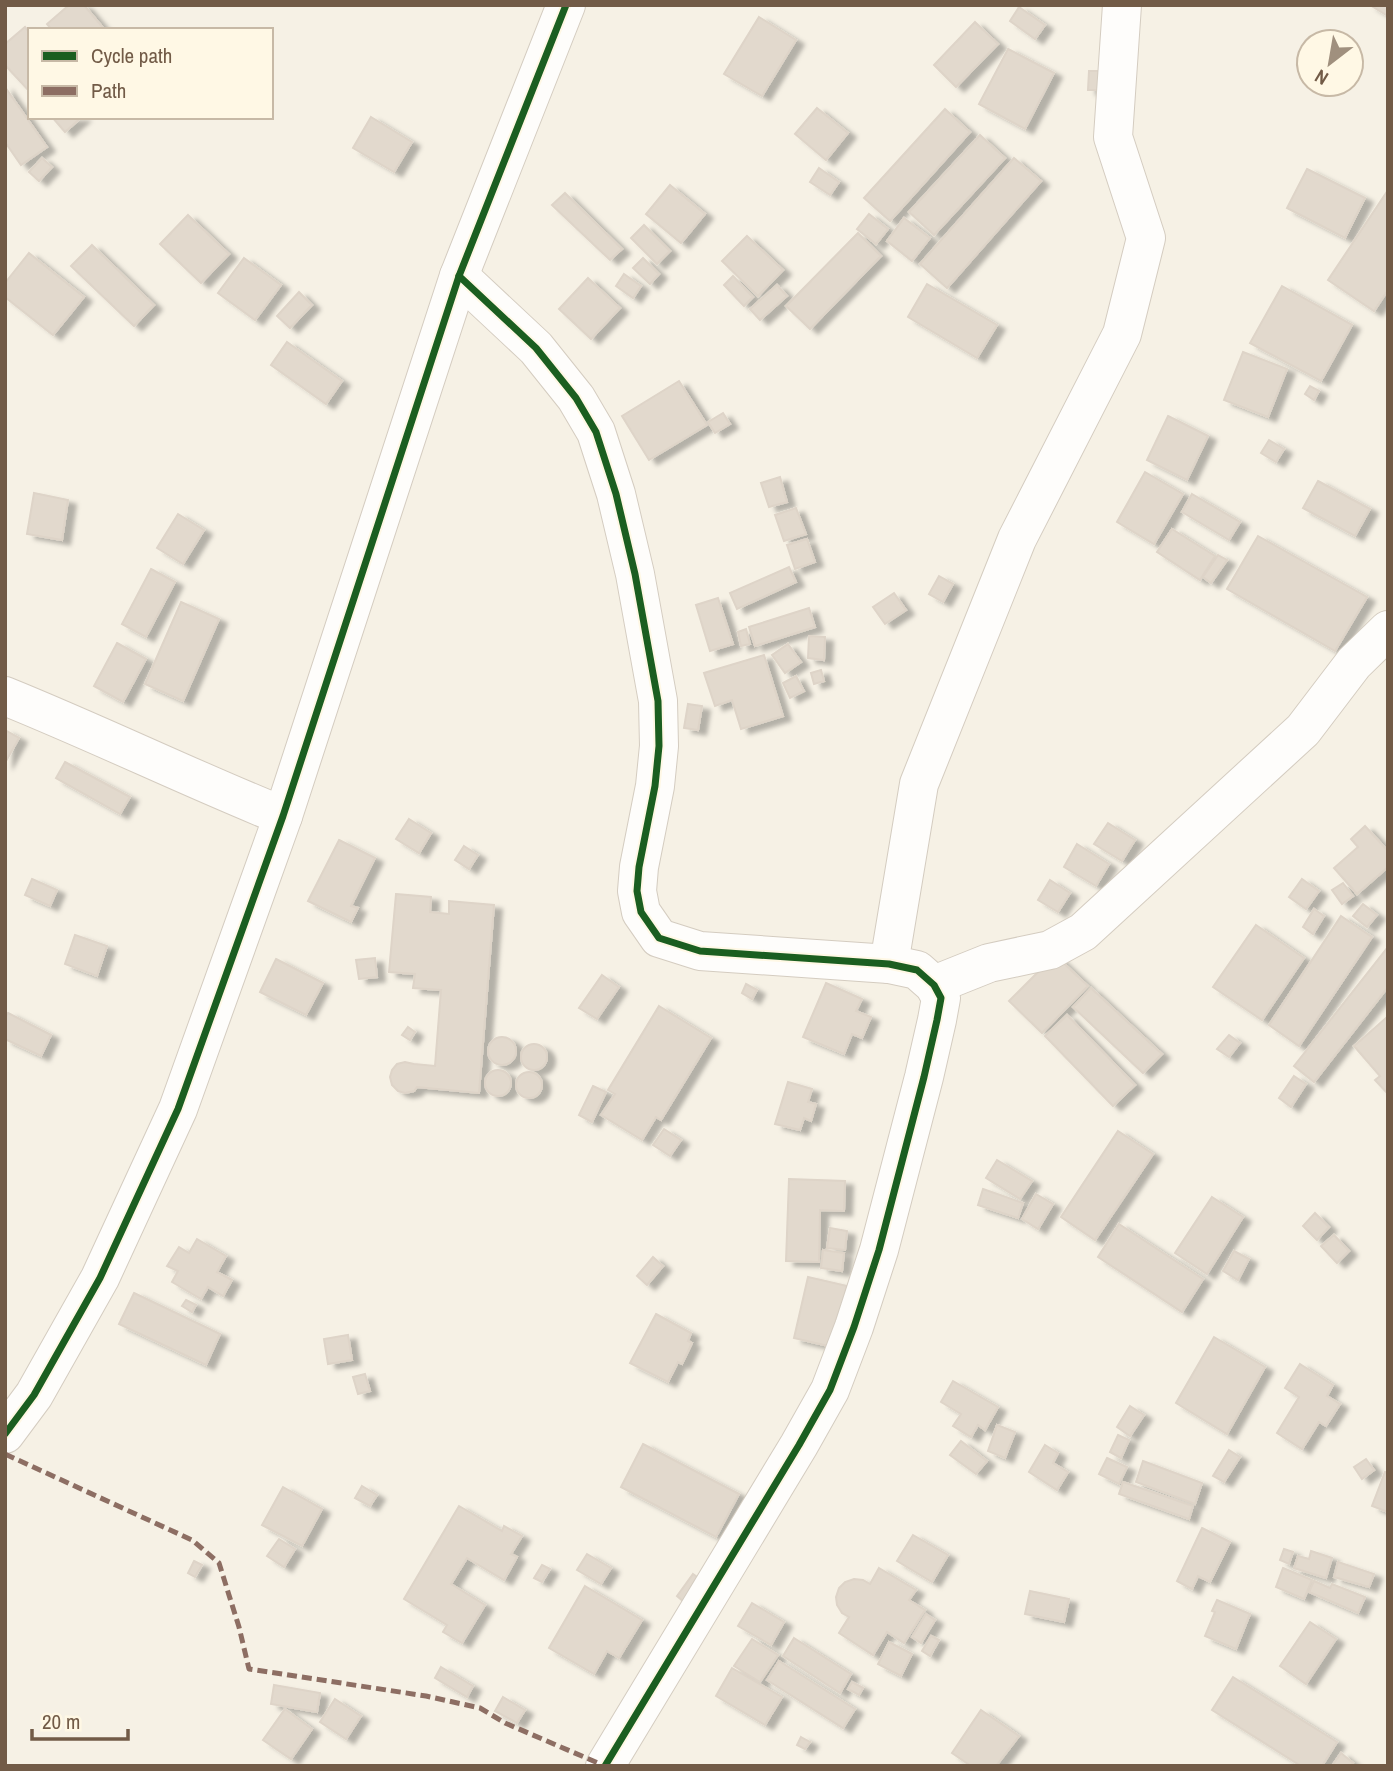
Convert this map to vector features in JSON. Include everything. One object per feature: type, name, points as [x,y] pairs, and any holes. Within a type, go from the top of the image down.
[{"type":"street","points":[[5,1434],[34,1395],[100,1278],[178,1109],[283,816],[459,276],[566,5]]},
{"type":"street","points":[[889,964],[919,784],[1017,539],[1122,334],[1146,238],[1114,137],[1122,5]]},
{"type":"street","points":[[459,276],[536,348],[576,398],[596,432],[616,494],[635,574],[658,701],[659,746],[655,786],[637,891],[641,912],[659,938],[700,951],[889,964],[917,970],[934,985],[941,998],[924,1077],[879,1250],[830,1390],[605,1766]]},
{"type":"street","points":[[934,985],[989,963],[1050,950],[1083,932],[1303,730],[1354,663],[1388,630]]},
{"type":"street","points":[[5,695],[283,816]]},
{"type":"building","points":[[69,5],[84,5],[103,28],[50,28],[47,24]]},
{"type":"building","points":[[1370,5],[1388,5],[1388,16]]},
{"type":"building","points":[[1019,7],[1045,25],[1035,39],[1010,21]]},
{"type":"building","points":[[759,17],[796,40],[762,96],[724,74]]},
{"type":"building","points":[[975,22],[998,44],[956,87],[934,65]]},
{"type":"building","points":[[25,27],[28,31],[28,90],[5,65],[5,44]]},
{"type":"building","points":[[1008,49],[1054,73],[1025,129],[979,104]]},
{"type":"building","points":[[1089,71],[1104,71],[1104,90],[1088,90]]},
{"type":"building","points":[[5,87],[47,147],[21,165],[5,142]]},
{"type":"building","points":[[817,108],[848,133],[826,160],[795,134]]},
{"type":"building","points":[[945,109],[970,132],[890,221],[864,198]]},
{"type":"building","points":[[371,117],[412,142],[394,172],[353,148]]},
{"type":"building","points":[[54,119],[80,119],[65,132]]},
{"type":"building","points":[[980,135],[1005,158],[934,235],[909,212]]},
{"type":"building","points":[[42,158],[52,167],[39,181],[29,172]]},
{"type":"building","points":[[1014,158],[1041,181],[947,288],[920,264]]},
{"type":"building","points":[[819,168],[839,182],[830,195],[810,182]]},
{"type":"building","points":[[1307,169],[1365,198],[1345,238],[1287,208]]},
{"type":"building","points":[[670,185],[705,214],[681,243],[646,214]]},
{"type":"building","points":[[1388,190],[1388,290],[1374,311],[1328,280]]},
{"type":"building","points":[[565,193],[622,249],[610,260],[552,205]]},
{"type":"building","points":[[869,214],[888,229],[876,244],[857,229]]},
{"type":"building","points":[[188,215],[229,254],[201,283],[160,244]]},
{"type":"building","points":[[904,218],[930,238],[912,261],[887,241]]},
{"type":"building","points":[[644,225],[670,251],[657,264],[631,238]]},
{"type":"building","points":[[858,233],[881,256],[810,329],[786,306]]},
{"type":"building","points":[[747,236],[783,270],[758,296],[722,261]]},
{"type":"building","points":[[92,245],[154,305],[134,326],[71,266]]},
{"type":"building","points":[[29,253],[84,297],[53,335],[5,297],[5,283]]},
{"type":"building","points":[[244,258],[281,285],[255,320],[218,293]]},
{"type":"building","points":[[643,258],[659,274],[650,284],[633,268]]},
{"type":"building","points":[[624,274],[641,286],[633,298],[616,286]]},
{"type":"building","points":[[733,276],[753,297],[744,306],[724,285]]},
{"type":"building","points":[[588,278],[620,308],[591,339],[559,309]]},
{"type":"building","points":[[927,284],[997,325],[977,358],[908,317]]},
{"type":"building","points":[[777,285],[787,296],[760,320],[750,309]]},
{"type":"building","points":[[1282,286],[1352,325],[1321,381],[1250,343]]},
{"type":"building","points":[[299,292],[312,305],[290,328],[277,316]]},
{"type":"building","points":[[287,342],[342,381],[326,404],[271,365]]},
{"type":"building","points":[[1243,352],[1287,369],[1268,417],[1224,400]]},
{"type":"building","points":[[679,381],[707,425],[649,460],[622,416]]},
{"type":"building","points":[[1310,386],[1319,391],[1314,400],[1305,394]]},
{"type":"building","points":[[723,413],[730,424],[715,433],[708,422]]},
{"type":"building","points":[[1168,416],[1208,436],[1187,480],[1147,460]]},
{"type":"building","points":[[1269,440],[1284,449],[1276,462],[1261,453]]},
{"type":"building","points":[[1145,472],[1183,494],[1154,544],[1117,522]]},
{"type":"building","points":[[780,477],[787,502],[769,507],[761,483]]},
{"type":"building","points":[[1318,481],[1370,509],[1355,536],[1303,508]]},
{"type":"building","points":[[34,493],[68,500],[62,540],[27,534]]},
{"type":"building","points":[[1192,494],[1240,522],[1229,540],[1182,512]]},
{"type":"building","points":[[796,508],[806,534],[784,541],[775,515]]},
{"type":"building","points":[[178,514],[204,530],[183,564],[157,548]]},
{"type":"building","points":[[1172,529],[1215,556],[1200,580],[1157,552]]},
{"type":"building","points":[[1258,536],[1367,597],[1335,651],[1227,589]]},
{"type":"building","points":[[807,539],[815,562],[795,569],[787,545]]},
{"type":"building","points":[[1218,555],[1227,560],[1211,583],[1203,577]]},
{"type":"building","points":[[789,567],[796,582],[737,609],[730,593]]},
{"type":"building","points":[[151,569],[175,582],[146,637],[122,624]]},
{"type":"building","points":[[939,576],[953,584],[943,602],[929,594]]},
{"type":"building","points":[[894,593],[906,610],[885,624],[873,607]]},
{"type":"building","points":[[718,598],[733,644],[710,651],[696,605]]},
{"type":"building","points":[[181,602],[219,619],[183,701],[145,684]]},
{"type":"building","points":[[809,608],[815,627],[755,646],[749,627]]},
{"type":"building","points":[[746,629],[750,644],[741,646],[738,632]]},
{"type":"building","points":[[809,636],[825,637],[824,660],[808,658]]},
{"type":"building","points":[[117,643],[146,659],[123,702],[94,686]]},
{"type":"building","points":[[788,644],[801,662],[785,673],[772,655]]},
{"type":"building","points":[[764,655],[783,716],[741,729],[732,700],[715,706],[704,673]]},
{"type":"building","points":[[821,670],[824,681],[814,684],[811,673]]},
{"type":"building","points":[[796,676],[804,691],[790,698],[783,683]]},
{"type":"building","points":[[688,704],[702,706],[698,730],[684,728]]},
{"type":"building","points":[[5,730],[19,738],[5,763]]},
{"type":"building","points":[[65,762],[130,797],[120,814],[56,778]]},
{"type":"building","points":[[409,819],[431,833],[419,853],[396,839]]},
{"type":"building","points":[[1108,823],[1135,840],[1122,861],[1094,844]]},
{"type":"building","points":[[1365,826],[1388,851],[1388,867],[1357,894],[1334,868],[1358,847],[1351,839]]},
{"type":"building","points":[[339,840],[375,858],[351,906],[358,908],[351,922],[308,901]]},
{"type":"building","points":[[1077,844],[1109,864],[1096,886],[1064,867]]},
{"type":"building","points":[[464,846],[478,855],[469,869],[455,860]]},
{"type":"building","points":[[32,879],[57,890],[50,906],[25,895]]},
{"type":"building","points":[[1302,879],[1319,891],[1306,909],[1289,897]]},
{"type":"building","points":[[1050,880],[1070,893],[1058,912],[1038,900]]},
{"type":"building","points":[[1343,883],[1353,896],[1342,904],[1332,890]]},
{"type":"building","points":[[396,894],[431,897],[430,912],[449,914],[449,901],[494,905],[479,1093],[417,1087],[414,1091],[405,1093],[392,1085],[390,1077],[397,1064],[405,1062],[435,1066],[441,990],[413,988],[415,974],[389,972]]},
{"type":"building","points":[[1363,904],[1377,915],[1367,927],[1353,916]]},
{"type":"building","points":[[1314,909],[1324,916],[1313,934],[1303,927]]},
{"type":"building","points":[[1341,916],[1372,937],[1299,1046],[1269,1025]]},
{"type":"building","points":[[1256,925],[1304,958],[1262,1020],[1213,987]]},
{"type":"building","points":[[75,935],[107,946],[97,976],[65,964]]},
{"type":"building","points":[[1388,947],[1388,987],[1314,1082],[1294,1066]]},
{"type":"building","points":[[1055,955],[1088,986],[1042,1033],[1009,1001]]},
{"type":"building","points":[[375,958],[377,977],[359,979],[356,960]]},
{"type":"building","points":[[276,959],[323,983],[306,1015],[260,992]]},
{"type":"building","points":[[602,975],[619,987],[597,1019],[579,1008]]},
{"type":"building","points":[[826,983],[862,999],[856,1011],[871,1017],[862,1038],[852,1034],[844,1054],[803,1037]]},
{"type":"building","points":[[746,984],[757,990],[752,999],[742,993]]},
{"type":"building","points":[[1091,988],[1162,1054],[1143,1073],[1073,1007]]},
{"type":"building","points":[[659,1006],[711,1038],[661,1120],[656,1117],[642,1140],[601,1115],[615,1094],[608,1090]]},
{"type":"building","points":[[8,1013],[51,1035],[41,1056],[5,1039],[5,1018]]},
{"type":"building","points":[[1067,1015],[1135,1085],[1113,1106],[1045,1036]]},
{"type":"building","points":[[1387,1017],[1388,1094],[1375,1080],[1380,1076],[1354,1046]]},
{"type":"building","points":[[408,1027],[415,1032],[410,1040],[402,1035]]},
{"type":"building","points":[[1229,1035],[1240,1043],[1229,1057],[1217,1049]]},
{"type":"building","points":[[502,1037],[512,1041],[516,1051],[512,1061],[502,1065],[492,1061],[488,1051],[492,1041]]},
{"type":"building","points":[[534,1044],[543,1048],[547,1057],[543,1066],[534,1070],[525,1066],[521,1057],[525,1048]]},
{"type":"building","points":[[498,1070],[507,1074],[511,1083],[507,1092],[498,1096],[489,1092],[485,1083],[489,1074]]},
{"type":"building","points":[[529,1072],[538,1076],[542,1085],[538,1094],[529,1098],[520,1094],[516,1085],[520,1076]]},
{"type":"building","points":[[1294,1076],[1306,1084],[1291,1107],[1279,1098]]},
{"type":"building","points":[[788,1082],[812,1089],[808,1102],[816,1104],[811,1121],[804,1118],[800,1130],[775,1124]]},
{"type":"building","points":[[593,1086],[606,1092],[592,1122],[579,1115]]},
{"type":"building","points":[[664,1129],[681,1140],[670,1156],[653,1145]]},
{"type":"building","points":[[1118,1131],[1153,1154],[1095,1240],[1061,1217]]},
{"type":"building","points":[[997,1160],[1032,1181],[1020,1199],[986,1178]]},
{"type":"building","points":[[789,1179],[845,1181],[844,1211],[820,1210],[819,1262],[786,1261]]},
{"type":"building","points":[[983,1189],[1023,1203],[1018,1218],[978,1205]]},
{"type":"building","points":[[1036,1194],[1053,1204],[1038,1229],[1022,1219]]},
{"type":"building","points":[[1212,1197],[1243,1217],[1207,1274],[1175,1253]]},
{"type":"building","points":[[1315,1213],[1329,1227],[1317,1240],[1303,1226]]},
{"type":"building","points":[[1119,1224],[1203,1279],[1182,1312],[1098,1257]]},
{"type":"building","points":[[830,1228],[847,1231],[845,1250],[827,1248]]},
{"type":"building","points":[[1334,1235],[1349,1251],[1337,1263],[1321,1246]]},
{"type":"building","points":[[197,1239],[226,1256],[217,1272],[232,1280],[223,1296],[208,1287],[201,1299],[172,1282],[178,1271],[167,1266],[179,1247],[189,1253]]},
{"type":"building","points":[[823,1250],[844,1253],[842,1271],[821,1268]]},
{"type":"building","points":[[1234,1251],[1249,1259],[1238,1280],[1223,1271]]},
{"type":"building","points":[[653,1257],[663,1266],[647,1285],[637,1276]]},
{"type":"building","points":[[808,1277],[847,1286],[833,1347],[794,1338]]},
{"type":"building","points":[[134,1293],[220,1334],[206,1365],[119,1324]]},
{"type":"building","points":[[186,1300],[196,1305],[192,1312],[182,1306]]},
{"type":"building","points":[[656,1314],[691,1333],[688,1341],[692,1343],[682,1364],[678,1362],[668,1382],[630,1363]]},
{"type":"building","points":[[348,1335],[352,1360],[328,1364],[324,1339]]},
{"type":"building","points":[[1214,1337],[1265,1367],[1227,1434],[1176,1403]]},
{"type":"building","points":[[1300,1364],[1333,1385],[1327,1396],[1340,1404],[1326,1426],[1319,1422],[1302,1449],[1277,1433],[1299,1397],[1285,1388]]},
{"type":"building","points":[[365,1374],[370,1391],[358,1394],[353,1377]]},
{"type":"building","points":[[953,1381],[998,1407],[985,1430],[978,1425],[971,1437],[953,1426],[961,1414],[941,1402]]},
{"type":"building","points":[[1130,1406],[1144,1415],[1130,1436],[1117,1427]]},
{"type":"building","points":[[997,1425],[1015,1432],[1005,1458],[988,1451]]},
{"type":"building","points":[[1118,1435],[1129,1440],[1121,1458],[1110,1452]]},
{"type":"building","points":[[961,1441],[987,1461],[976,1474],[950,1455]]},
{"type":"building","points":[[643,1444],[739,1494],[716,1537],[621,1487]]},
{"type":"building","points":[[1045,1445],[1058,1453],[1053,1463],[1068,1472],[1057,1490],[1029,1472]]},
{"type":"building","points":[[1229,1450],[1240,1457],[1224,1482],[1213,1476]]},
{"type":"building","points":[[1107,1458],[1127,1467],[1119,1484],[1099,1474]]},
{"type":"building","points":[[1366,1459],[1374,1470],[1362,1479],[1354,1467]]},
{"type":"building","points":[[1143,1461],[1202,1483],[1195,1504],[1136,1482]]},
{"type":"building","points":[[1385,1472],[1388,1473],[1388,1512],[1372,1506]]},
{"type":"building","points":[[1123,1482],[1193,1506],[1189,1519],[1119,1494]]},
{"type":"building","points":[[362,1486],[377,1495],[370,1506],[355,1498]]},
{"type":"building","points":[[283,1487],[322,1509],[302,1546],[262,1525]]},
{"type":"building","points":[[459,1506],[502,1531],[504,1526],[522,1536],[511,1554],[517,1557],[504,1580],[467,1558],[451,1584],[485,1605],[462,1643],[443,1632],[447,1625],[404,1599]]},
{"type":"building","points":[[1202,1528],[1230,1542],[1210,1582],[1198,1576],[1192,1589],[1177,1581]]},
{"type":"building","points":[[913,1535],[948,1555],[932,1582],[897,1561]]},
{"type":"building","points":[[279,1539],[295,1549],[284,1567],[267,1556]]},
{"type":"building","points":[[1284,1549],[1293,1552],[1289,1564],[1280,1560]]},
{"type":"building","points":[[1311,1551],[1332,1558],[1326,1578],[1294,1568],[1298,1556],[1309,1559]]},
{"type":"building","points":[[587,1554],[611,1568],[601,1584],[577,1570]]},
{"type":"building","points":[[194,1561],[202,1565],[195,1577],[188,1573]]},
{"type":"building","points":[[1338,1562],[1374,1574],[1369,1587],[1334,1577]]},
{"type":"building","points":[[542,1565],[550,1569],[542,1582],[534,1578]]},
{"type":"building","points":[[879,1568],[916,1590],[909,1600],[925,1610],[904,1643],[887,1632],[873,1655],[839,1633],[849,1617],[842,1613],[836,1597],[845,1582],[854,1579],[870,1584]]},
{"type":"building","points":[[1283,1568],[1312,1580],[1304,1599],[1276,1587]]},
{"type":"building","points":[[693,1574],[700,1579],[684,1602],[677,1596]]},
{"type":"building","points":[[1314,1581],[1330,1588],[1332,1584],[1365,1597],[1358,1613],[1309,1592]]},
{"type":"building","points":[[585,1586],[642,1620],[619,1658],[607,1651],[594,1674],[549,1648]]},
{"type":"building","points":[[1030,1591],[1069,1599],[1064,1622],[1025,1614]]},
{"type":"building","points":[[1217,1600],[1250,1614],[1236,1649],[1205,1636]]},
{"type":"building","points":[[752,1603],[784,1622],[771,1645],[738,1626]]},
{"type":"building","points":[[926,1614],[935,1620],[921,1643],[912,1637]]},
{"type":"building","points":[[1310,1622],[1336,1639],[1306,1684],[1280,1666]]},
{"type":"building","points":[[931,1636],[939,1640],[930,1656],[922,1651]]},
{"type":"building","points":[[794,1638],[851,1674],[840,1693],[783,1656]]},
{"type":"building","points":[[752,1639],[778,1655],[760,1682],[734,1666]]},
{"type":"building","points":[[889,1642],[912,1654],[901,1676],[878,1664]]},
{"type":"building","points":[[779,1661],[855,1709],[843,1728],[767,1680]]},
{"type":"building","points":[[441,1667],[473,1686],[467,1697],[435,1678]]},
{"type":"building","points":[[732,1668],[782,1697],[765,1725],[716,1696]]},
{"type":"building","points":[[1233,1677],[1337,1742],[1322,1766],[1301,1766],[1212,1710]]},
{"type":"building","points":[[852,1682],[863,1688],[859,1695],[848,1689]]},
{"type":"building","points":[[274,1685],[320,1693],[317,1712],[271,1704]]},
{"type":"building","points":[[503,1697],[525,1710],[517,1723],[495,1711]]},
{"type":"building","points":[[335,1699],[361,1716],[346,1739],[320,1722]]},
{"type":"building","points":[[285,1709],[312,1729],[291,1759],[263,1740]]},
{"type":"building","points":[[981,1710],[1019,1736],[996,1766],[971,1766],[952,1753]]},
{"type":"building","points":[[801,1737],[810,1742],[805,1749],[797,1745]]},
{"type":"building","points":[[1341,1753],[1353,1763],[1351,1766],[1332,1766]]},
{"type":"marked path","points":[[5,1454],[192,1540],[219,1563],[249,1669],[426,1696],[480,1708],[505,1723],[605,1766]]},
{"type":"cycle path","points":[[5,1434],[34,1395],[100,1278],[178,1109],[283,816],[459,276],[566,5]]},
{"type":"cycle path","points":[[459,276],[536,348],[576,398],[596,432],[616,494],[635,574],[658,701],[659,746],[655,786],[637,891],[641,912],[659,938],[700,951],[889,964],[917,970],[934,985],[941,998],[924,1077],[879,1250],[830,1390],[605,1766]]}]
